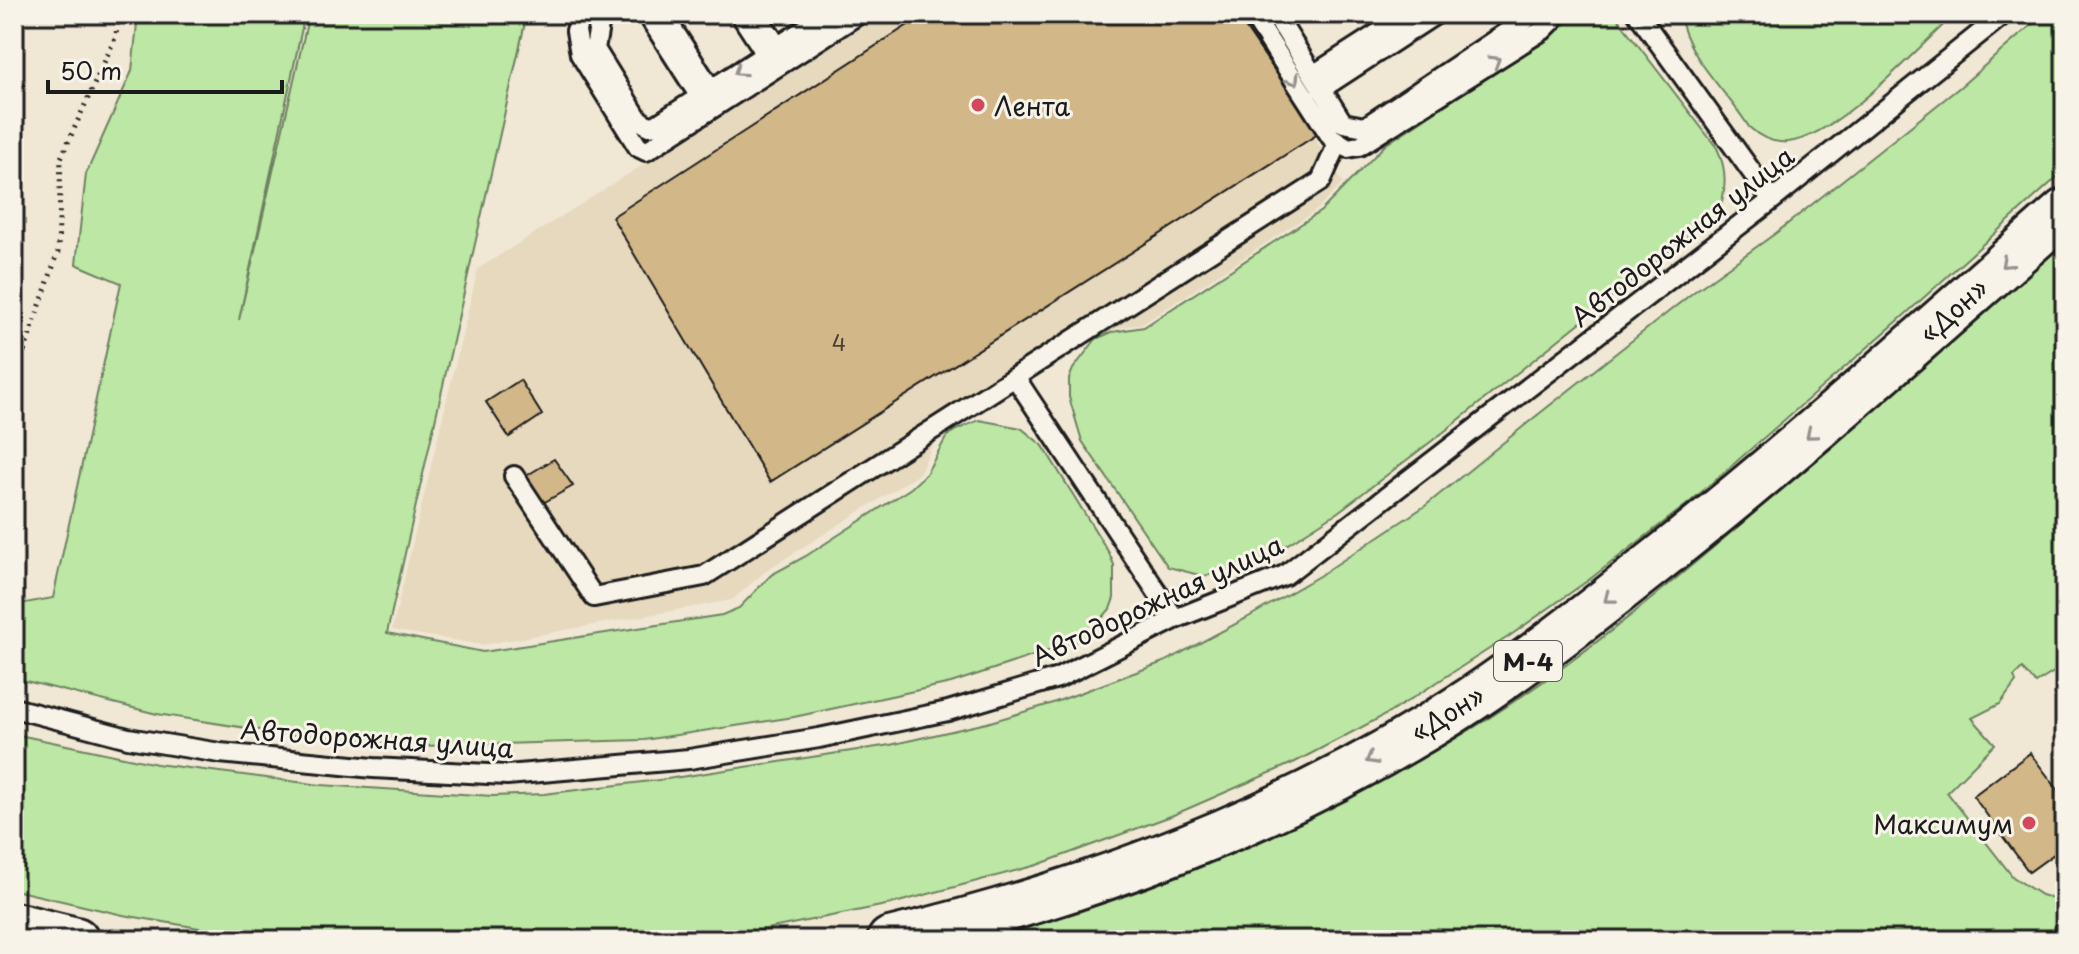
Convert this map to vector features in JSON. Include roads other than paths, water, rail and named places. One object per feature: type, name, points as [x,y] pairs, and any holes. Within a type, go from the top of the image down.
[{"type":"highway","name":"«Дон»","points":[[890,940],[1039,901],[1178,852],[1305,794],[1397,745],[1471,700],[1541,652],[1711,519],[1864,390],[2065,211]]},
{"type":"highway","points":[[14,925],[76,940]]},
{"type":"lane","points":[[580,14],[576,31],[580,54],[638,147],[646,151],[859,14]]},
{"type":"lane","points":[[601,14],[595,49],[639,120],[649,126],[656,125],[828,14]]},
{"type":"lane","points":[[647,14],[706,93]]},
{"type":"lane","points":[[663,14],[706,93]]},
{"type":"lane","points":[[740,14],[772,50]]},
{"type":"lane","points":[[756,14],[772,50]]},
{"type":"lane","points":[[1252,14],[1331,137],[1348,148],[1359,146],[1543,30],[1555,14]]},
{"type":"lane","points":[[1317,82],[1408,14]]},
{"type":"lane","points":[[1317,82],[1436,14]]},
{"type":"lane","points":[[1280,16],[1343,123],[1365,127],[1525,20],[1528,14]]},
{"type":"lane","points":[[1638,14],[1772,200]]},
{"type":"lane","name":"Автодорожная улица","points":[[14,708],[128,738],[220,753],[373,768],[507,775],[689,759],[819,738],[948,711],[1058,678],[1175,619],[1285,575],[1772,200],[2004,14]]},
{"type":"lane","points":[[514,476],[594,597],[704,576],[1321,181],[1338,143]]},
{"type":"lane","points":[[1015,377],[1175,619]]},
{"type":"place","name":"Лента","points":[[978,105]]},
{"type":"place","name":"Максимум","points":[[2029,823]]}]
